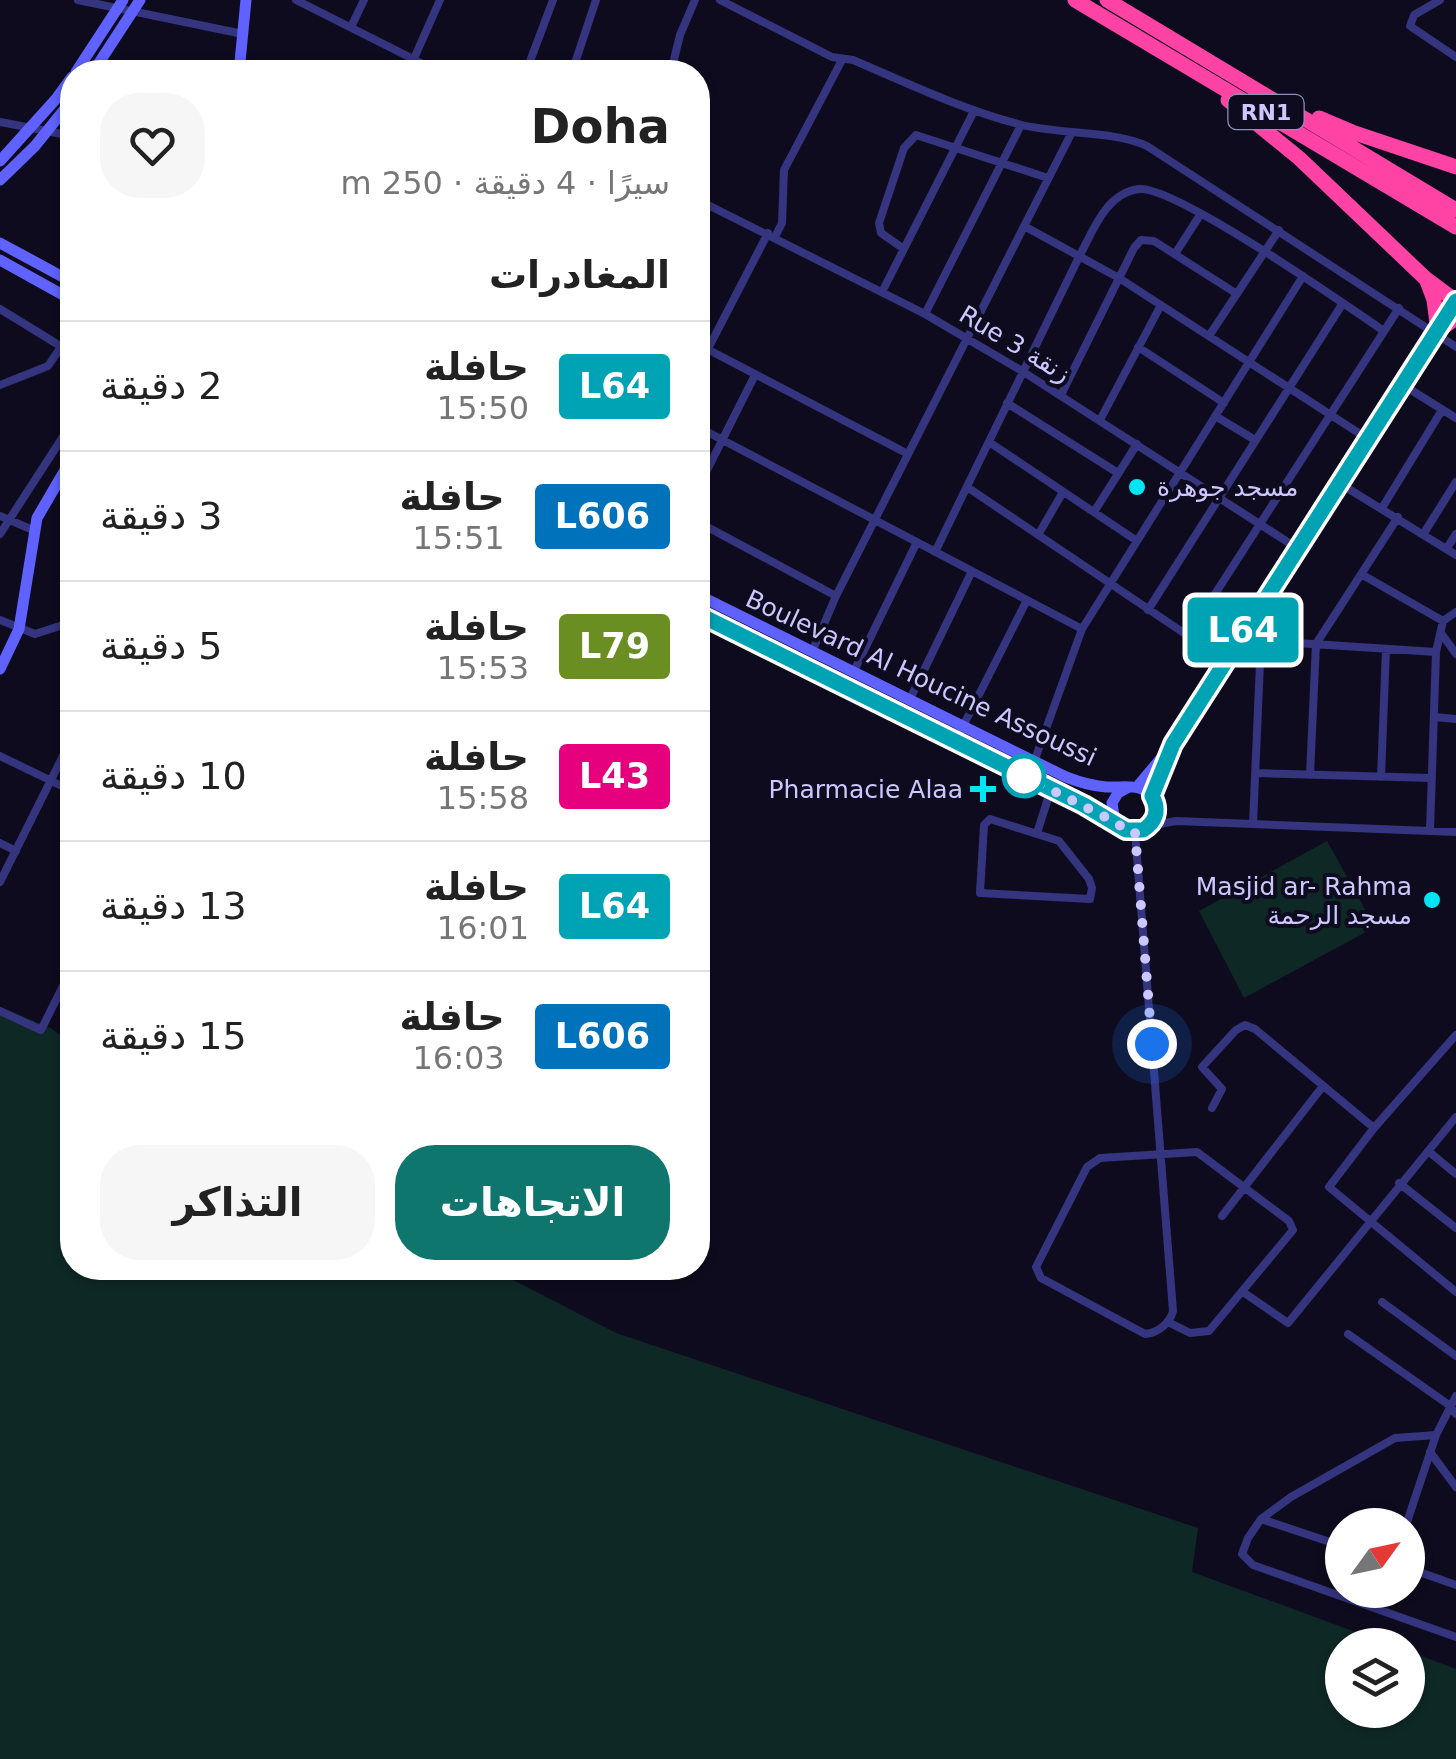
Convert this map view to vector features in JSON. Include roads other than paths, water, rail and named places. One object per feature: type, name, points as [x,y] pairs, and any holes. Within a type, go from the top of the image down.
[{"type":"highway","name":"RN1","points":[[1075,0],[1179,52],[1456,210]]},
{"type":"highway","name":"RN1","points":[[1107,0],[1179,52],[1456,227]]},
{"type":"highway","points":[[1179,52],[1352,132],[1456,167]]},
{"type":"highway","points":[[1179,52],[1299,158],[1424,278],[1456,301]]},
{"type":"highway","points":[[1424,278],[1434,300],[1437,332]]},
{"type":"highway","points":[[1437,332],[1456,318]]},
{"type":"street","points":[[78,0],[137,6],[244,34]]},
{"type":"street","points":[[241,60],[246,0]]},
{"type":"street","points":[[296,0],[414,60],[440,0]]},
{"type":"street","points":[[352,27],[364,0]]},
{"type":"street","points":[[530,60],[553,0]]},
{"type":"street","points":[[576,60],[596,0]]},
{"type":"street","points":[[674,60],[695,0]]},
{"type":"street","points":[[720,0],[800,42],[974,111],[1070,134],[1134,140],[1456,347]]},
{"type":"street","points":[[1440,0],[1414,15],[1410,26],[1456,58]]},
{"type":"street","points":[[84,60],[120,4]]},
{"type":"street","points":[[101,60],[137,6]]},
{"type":"street","points":[[710,344],[771,235],[782,223],[784,170],[842,60]]},
{"type":"street","points":[[0,161],[60,92]]},
{"type":"street","points":[[882,292],[974,111]]},
{"type":"street","points":[[0,180],[60,115]]},
{"type":"street","points":[[0,122],[60,134]]},
{"type":"street","points":[[925,314],[1021,125]]},
{"type":"street","points":[[904,249],[878,228],[907,142],[921,134],[1000,165],[1048,178]]},
{"type":"street","points":[[812,652],[836,596],[1070,134]]},
{"type":"street","points":[[936,552],[1080,255],[1105,210],[1128,192],[1151,190],[1200,215],[1264,251],[1384,330]]},
{"type":"street","name":"Rue 3 زنقة","points":[[710,206],[925,314],[1061,395],[1297,548]]},
{"type":"street","points":[[1175,254],[1200,215]]},
{"type":"street","points":[[1024,226],[1120,278],[1368,439]]},
{"type":"street","points":[[1209,336],[1279,230]]},
{"type":"street","points":[[1061,395],[1141,240],[1150,239],[1236,294]]},
{"type":"street","points":[[0,243],[60,276]]},
{"type":"street","points":[[0,260],[60,293]]},
{"type":"street","points":[[1034,762],[1082,629],[1303,276]]},
{"type":"street","points":[[1456,301],[1173,744],[1133,787],[1118,793],[1112,803],[1115,822],[1135,832],[1176,820],[1456,832]]},
{"type":"street","points":[[1148,610],[1343,303]]},
{"type":"street","points":[[1100,420],[1161,305]]},
{"type":"street","points":[[1188,636],[1399,308]]},
{"type":"street","points":[[0,309],[60,346]]},
{"type":"street","points":[[1138,347],[1224,403]]},
{"type":"street","points":[[0,385],[43,370],[60,349]]},
{"type":"street","points":[[710,351],[908,454]]},
{"type":"street","points":[[710,464],[755,375]]},
{"type":"street","points":[[1403,385],[1456,418]]},
{"type":"street","points":[[1007,403],[1118,473]]},
{"type":"street","points":[[1382,508],[1442,410]]},
{"type":"street","points":[[1216,417],[1256,440]]},
{"type":"street","points":[[710,434],[1082,629]]},
{"type":"street","points":[[0,534],[60,442]]},
{"type":"street","points":[[988,442],[1137,541]]},
{"type":"street","points":[[1094,512],[1137,444]]},
{"type":"street","points":[[1424,533],[1456,482]]},
{"type":"street","points":[[1339,483],[1456,555]]},
{"type":"street","points":[[0,668],[20,628],[34,530],[44,504],[60,486]]},
{"type":"street","points":[[967,487],[1224,660]]},
{"type":"street","points":[[1038,534],[1063,492]]},
{"type":"street","points":[[0,516],[34,530]]},
{"type":"street","points":[[1310,774],[1316,644],[1398,517]]},
{"type":"street","points":[[710,528],[836,596]]},
{"type":"street","points":[[1447,548],[1456,534]]},
{"type":"street","points":[[853,673],[917,542]]},
{"type":"street","points":[[909,701],[972,571]]},
{"type":"street","points":[[1361,574],[1443,621]]},
{"type":"street","points":[[956,742],[1026,600]]},
{"type":"street","name":"Boulevard Al Houcine Assoussi","points":[[710,601],[1034,762],[1082,783],[1133,787]]},
{"type":"street","points":[[1430,831],[1436,652],[1443,621],[1456,612]]},
{"type":"street","points":[[0,620],[34,634],[60,626]]},
{"type":"street","name":"Boulevard Al Houcine Assoussi","points":[[710,620],[1115,822]]},
{"type":"street","points":[[1441,633],[1456,654]]},
{"type":"street","points":[[1238,639],[1436,652]]},
{"type":"street","points":[[1253,824],[1261,640]]},
{"type":"street","points":[[1381,776],[1386,649]]},
{"type":"street","points":[[1434,717],[1456,719]]},
{"type":"street","points":[[1150,826],[1156,817],[1155,801],[1173,744]]},
{"type":"street","points":[[0,756],[60,786]]},
{"type":"street","points":[[0,882],[60,763]]},
{"type":"street","points":[[1256,773],[1432,778]]},
{"type":"street","points":[[1133,787],[1176,820]]},
{"type":"street","points":[[1037,833],[1051,790]]},
{"type":"street","points":[[986,820],[1037,833],[1063,845],[1089,879],[1090,899],[980,894],[986,820]]},
{"type":"street","points":[[1135,832],[1160,1152],[1173,1311],[1168,1322],[1145,1334],[1040,1278],[1036,1267],[1090,1163],[1100,1158],[1160,1152],[1196,1152],[1289,1221],[1292,1230],[1214,1327],[1203,1334],[1190,1334],[1168,1322]]},
{"type":"street","points":[[0,843],[16,851]]},
{"type":"street","points":[[0,1011],[42,1030],[60,993]]},
{"type":"street","points":[[1212,1108],[1222,1089],[1202,1067],[1245,1025],[1374,1128]]},
{"type":"street","points":[[1456,1035],[1329,1186],[1456,1292]]},
{"type":"street","points":[[1222,1216],[1323,1086]]},
{"type":"street","points":[[1243,1292],[1288,1323],[1456,1117]]},
{"type":"street","points":[[1428,1151],[1456,1174]]},
{"type":"street","points":[[1399,1183],[1456,1228]]},
{"type":"street","points":[[1382,1302],[1456,1356]]},
{"type":"street","points":[[1348,1334],[1449,1404],[1456,1414]]},
{"type":"street","points":[[1412,1508],[1436,1435],[1456,1396]]},
{"type":"street","points":[[1436,1435],[1409,1435],[1384,1443],[1261,1519],[1242,1554],[1247,1562],[1456,1637]]},
{"type":"street","points":[[1430,1452],[1456,1487]]},
{"type":"street","points":[[1261,1519],[1325,1540]]},
{"type":"street","points":[[1425,1574],[1456,1585]]},
{"type":"place","name":"مسجد جوهرة","points":[[1137,487]]},
{"type":"place","name":"Pharmacie Alaa","points":[[983,789]]},
{"type":"place","name":"Masjid ar- Rahma مسجد الرحمة","points":[[1432,900]]}]
